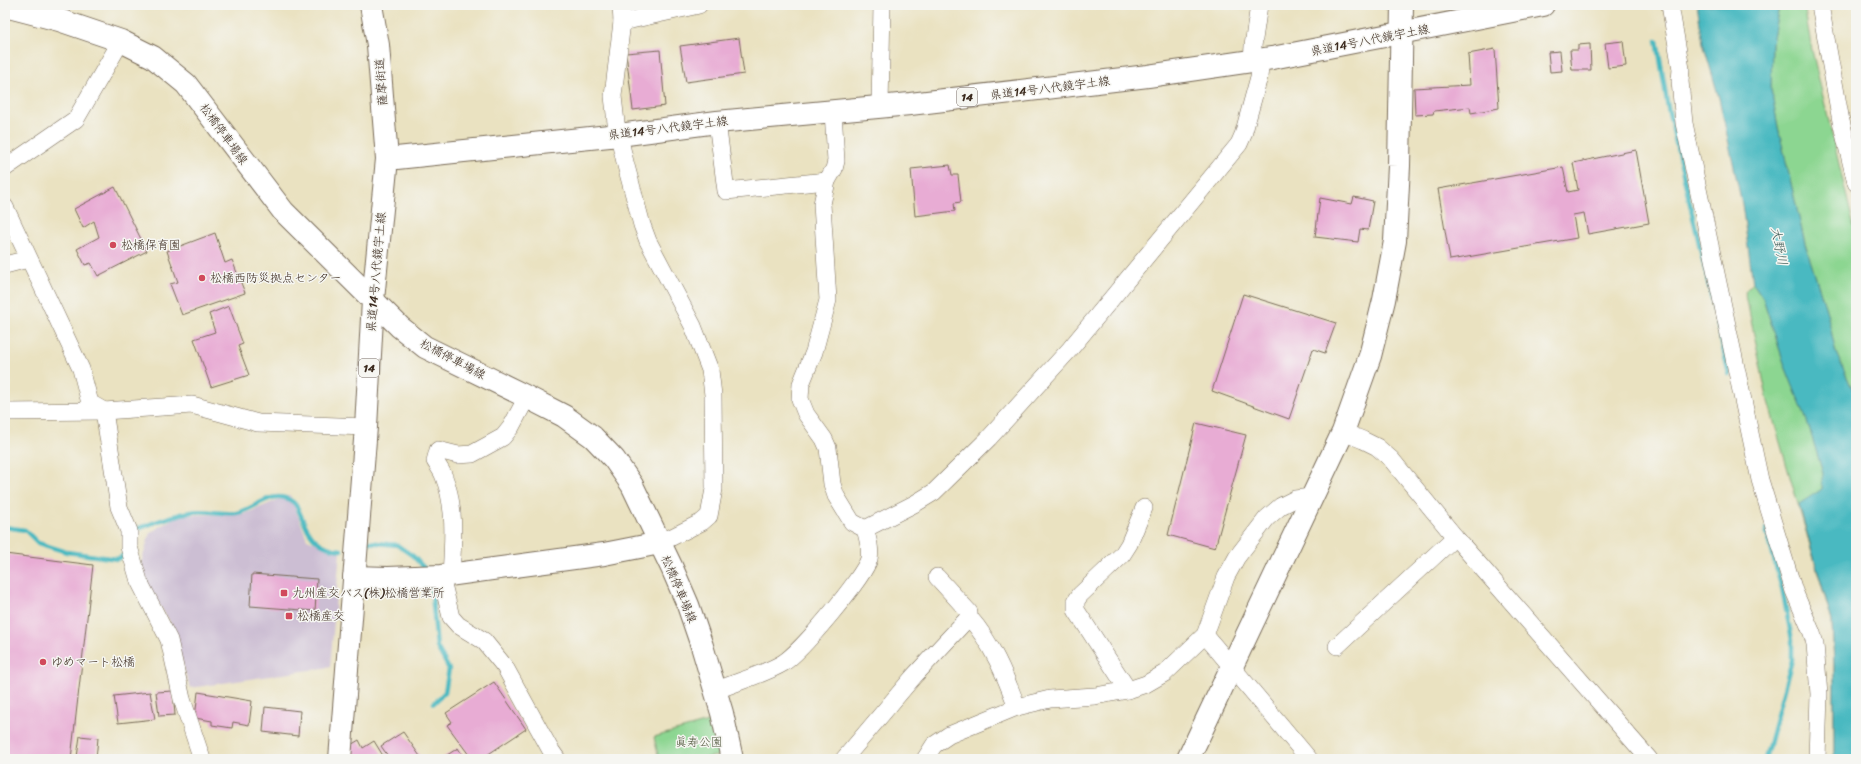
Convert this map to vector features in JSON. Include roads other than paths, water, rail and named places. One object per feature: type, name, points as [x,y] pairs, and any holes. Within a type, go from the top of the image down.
[{"type":"main road","name":"薩摩街道","points":[[371,5],[378,45],[387,159]]},
{"type":"main road","points":[[1188,759],[1343,432],[1356,401],[1370,356],[1384,300],[1394,241],[1399,166],[1402,5]]},
{"type":"main road","name":"県道14号八代鏡宇土線","points":[[340,759],[366,427],[372,300],[387,159],[619,135],[717,122],[924,102],[1148,76],[1256,60],[1401,34],[1494,10],[1543,5]]},
{"type":"main road","name":"松橋停車場線","points":[[5,6],[59,20],[121,41],[153,57],[186,84],[283,211],[372,300],[425,347],[527,396],[564,416],[593,437],[614,459],[632,485],[688,605],[715,691],[728,737],[732,759]]},
{"type":"main road","points":[[354,577],[437,576],[604,554],[660,543]]},
{"type":"street","points":[[660,543],[702,522],[709,516],[714,489],[713,395],[710,370],[693,326],[648,241],[642,225],[619,135],[613,96],[621,13],[699,5]]},
{"type":"street","points":[[880,106],[882,5]]},
{"type":"street","points":[[865,529],[934,492],[1029,395],[1120,290],[1238,144],[1243,135],[1259,77],[1253,46],[1260,5]]},
{"type":"street","points":[[1670,5],[1681,69],[1680,81],[1684,123],[1760,480],[1794,591],[1812,633],[1815,644],[1819,694],[1817,759]]},
{"type":"street","points":[[1820,5],[1841,121],[1856,183]]},
{"type":"street","points":[[5,168],[76,119],[121,41]]},
{"type":"street","points":[[715,691],[783,663],[797,652],[863,572],[869,560],[870,546],[865,529],[852,522],[836,496],[832,484],[828,448],[824,439],[806,414],[800,399],[801,384],[814,352],[828,300],[822,204],[828,181],[836,161],[833,111]]},
{"type":"street","points":[[717,122],[726,191],[828,181]]},
{"type":"street","points":[[5,207],[28,259],[55,310],[81,369],[90,402],[104,411],[119,507],[129,531],[129,547],[139,580],[169,640],[182,699],[202,759]]},
{"type":"street","points":[[5,265],[28,259]]},
{"type":"street","points":[[527,396],[511,427],[503,437],[472,454],[458,455],[438,450],[435,461],[444,475],[450,496],[452,531],[437,576],[452,617],[458,625],[484,641],[505,667],[557,759]]},
{"type":"street","points":[[5,412],[104,411],[192,405],[258,423],[366,427]]},
{"type":"street","points":[[1343,432],[1377,447],[1391,459],[1455,537],[1648,759]]},
{"type":"street","points":[[925,759],[934,745],[949,735],[1017,707],[1050,699],[1095,696],[1128,690],[1146,684],[1165,673],[1205,635],[1226,577],[1237,557],[1267,518],[1281,506],[1296,499],[1311,497]]},
{"type":"street","points":[[1128,690],[1076,610],[1076,601],[1080,594],[1122,555],[1129,544],[1144,508]]},
{"type":"street","points":[[1337,646],[1455,537]]},
{"type":"street","points":[[937,577],[969,612],[969,617],[990,646],[1004,673],[1017,707]]},
{"type":"street","points":[[844,759],[914,676],[969,617]]},
{"type":"street","points":[[1205,635],[1309,759]]},
{"type":"water","name":"大野川","points":[[1697,5],[1777,5],[1778,12],[1772,42],[1771,89],[1778,127],[1805,244],[1827,313],[1836,353],[1856,397],[1856,759],[1834,759],[1834,664],[1832,621],[1799,504],[1822,489],[1823,473],[1807,421],[1785,366],[1763,298],[1753,283],[1742,204],[1719,98],[1703,43]]},
{"type":"waterway","points":[[1657,40],[1668,108],[1729,374]]},
{"type":"waterway","points":[[134,534],[136,529],[184,513],[197,511],[236,513],[271,498],[278,497],[285,498],[295,504],[308,531],[316,540],[327,547],[341,550]]},
{"type":"waterway","points":[[5,527],[25,530],[38,543],[67,552],[117,559],[123,556],[126,551]]},
{"type":"waterway","points":[[1765,759],[1792,660],[1792,640],[1783,593],[1766,529]]},
{"type":"waterway","points":[[368,542],[397,545],[413,556],[425,569]]},
{"type":"waterway","points":[[431,583],[437,647],[449,669],[445,692],[434,703]]},
{"type":"place","name":"松橋保育園","points":[[113,245]]},
{"type":"place","name":"松橋西防災拠点センター","points":[[202,278]]},
{"type":"place","name":"九州産交バス(株)松橋営業所","points":[[284,593]]},
{"type":"place","name":"松橋産交","points":[[289,616]]},
{"type":"place","name":"ゆめマート松橋","points":[[43,662]]},
{"type":"park label","name":"眞寿公園","points":[[699,742]]}]
